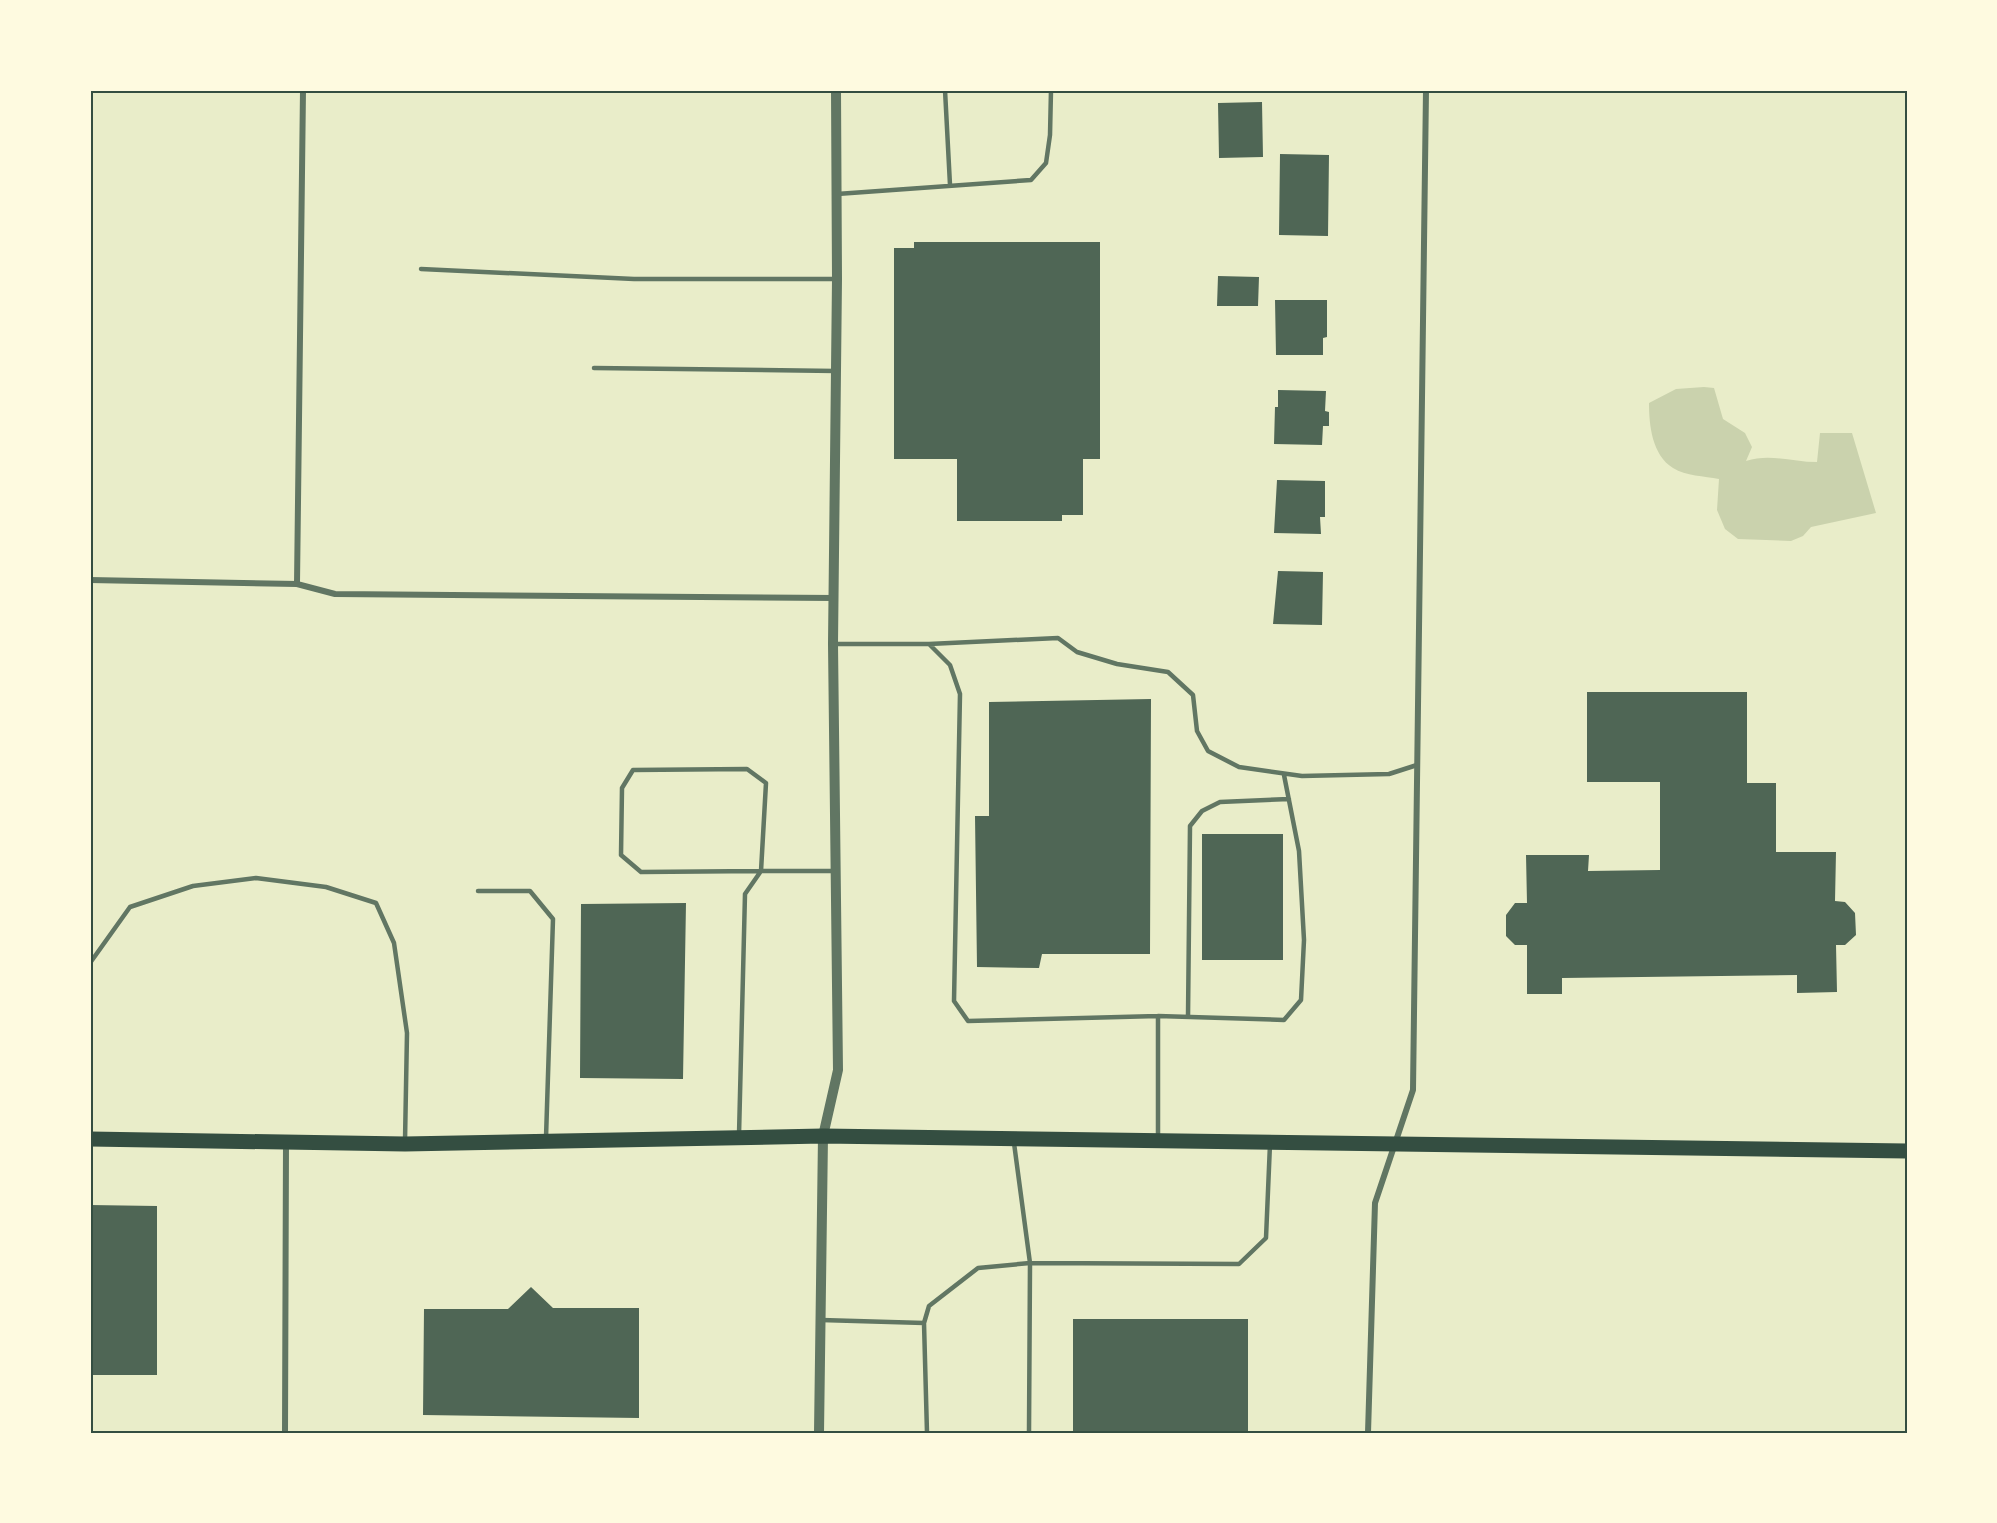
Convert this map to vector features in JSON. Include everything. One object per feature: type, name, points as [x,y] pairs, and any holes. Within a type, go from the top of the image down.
[{"type":"main road","points":[[90,1139],[405,1144],[823,1136],[1907,1151]]},
{"type":"street","points":[[297,584],[303,90]]},
{"type":"street","points":[[819,1433],[823,1136],[838,1070],[834,644],[836,598],[836,90]]},
{"type":"street","points":[[1368,1433],[1375,1203],[1393,1143],[1413,1090],[1426,90]]},
{"type":"street","points":[[90,580],[297,584],[335,594],[836,598]]},
{"type":"street","points":[[285,1433],[286,1142]]},
{"type":"lane","points":[[945,90],[950,185]]},
{"type":"lane","points":[[837,194],[1031,180],[1046,163],[1050,135],[1051,90]]},
{"type":"lane","points":[[421,269],[634,279],[837,279]]},
{"type":"lane","points":[[594,368],[836,371]]},
{"type":"lane","points":[[834,644],[929,644],[1058,638],[1077,652],[1117,664],[1168,672],[1193,695],[1197,731],[1208,751],[1239,767],[1284,775],[1389,774],[1417,765]]},
{"type":"lane","points":[[929,644],[950,665],[960,694],[954,1000],[968,1021],[1158,1016],[1284,1020],[1302,1000],[1304,940],[1299,851],[1284,775]]},
{"type":"lane","points":[[739,1137],[745,894],[761,871],[766,783],[747,769],[633,770],[622,788],[621,855],[640,872],[761,871],[837,871]]},
{"type":"lane","points":[[1188,1017],[1191,955],[1188,849],[1190,826],[1202,811],[1220,802],[1289,799]]},
{"type":"lane","points":[[90,963],[130,907],[193,886],[256,878],[326,887],[376,903],[394,943],[407,1033],[405,1144]]},
{"type":"lane","points":[[478,891],[530,891],[553,919],[546,1141]]},
{"type":"lane","points":[[1158,1016],[1158,1140]]},
{"type":"lane","points":[[1013,1138],[1030,1263],[1029,1433]]},
{"type":"lane","points":[[927,1433],[924,1323],[929,1306],[978,1268],[1030,1263],[1239,1264],[1266,1238],[1270,1142]]},
{"type":"lane","points":[[820,1320],[924,1323]]},
{"type":"green space","points":[[1714,388],[1723,419],[1745,433],[1752,447],[1746,461],[1772,458],[1817,462],[1820,433],[1852,433],[1876,513],[1811,527],[1803,536],[1791,541],[1738,539],[1725,529],[1717,510],[1719,479],[1689,474],[1673,468],[1660,455],[1653,439],[1649,403],[1676,389]]},
{"type":"building","points":[[1262,102],[1263,157],[1219,158],[1218,103]]},
{"type":"building","points":[[1280,154],[1329,155],[1328,236],[1279,235]]},
{"type":"building","points":[[914,242],[1100,242],[1100,459],[1083,459],[1083,515],[1062,515],[1062,521],[957,521],[957,459],[894,459],[894,248],[914,248]]},
{"type":"building","points":[[1218,276],[1259,277],[1258,306],[1217,306]]},
{"type":"building","points":[[1275,300],[1327,300],[1327,337],[1323,338],[1323,355],[1276,355]]},
{"type":"building","points":[[1278,390],[1326,391],[1325,411],[1329,412],[1329,426],[1323,426],[1322,445],[1274,444]]},
{"type":"building","points":[[1277,480],[1325,481],[1325,517],[1320,517],[1321,534],[1274,533]]},
{"type":"building","points":[[1278,571],[1323,572],[1322,625],[1273,624]]},
{"type":"building","points":[[1587,692],[1747,692],[1747,783],[1776,783],[1776,852],[1836,852],[1835,901],[1845,902],[1855,913],[1856,935],[1845,945],[1836,945],[1837,992],[1797,993],[1797,975],[1562,978],[1562,994],[1527,994],[1527,945],[1515,945],[1506,936],[1506,915],[1515,903],[1527,903],[1526,855],[1589,855],[1588,871],[1660,870],[1660,782],[1587,782]]},
{"type":"building","points":[[1151,699],[1150,954],[1042,954],[1039,968],[977,967],[975,816],[989,816],[989,702]]},
{"type":"building","points":[[1202,834],[1283,834],[1283,960],[1202,960]]},
{"type":"building","points":[[686,903],[683,1079],[580,1078],[581,904]]},
{"type":"building","points":[[90,1205],[157,1206],[157,1375],[90,1375]]},
{"type":"building","points":[[531,1287],[553,1308],[639,1308],[639,1418],[423,1415],[424,1309],[508,1309]]},
{"type":"building","points":[[1073,1319],[1248,1319],[1248,1433],[1073,1433]]}]
